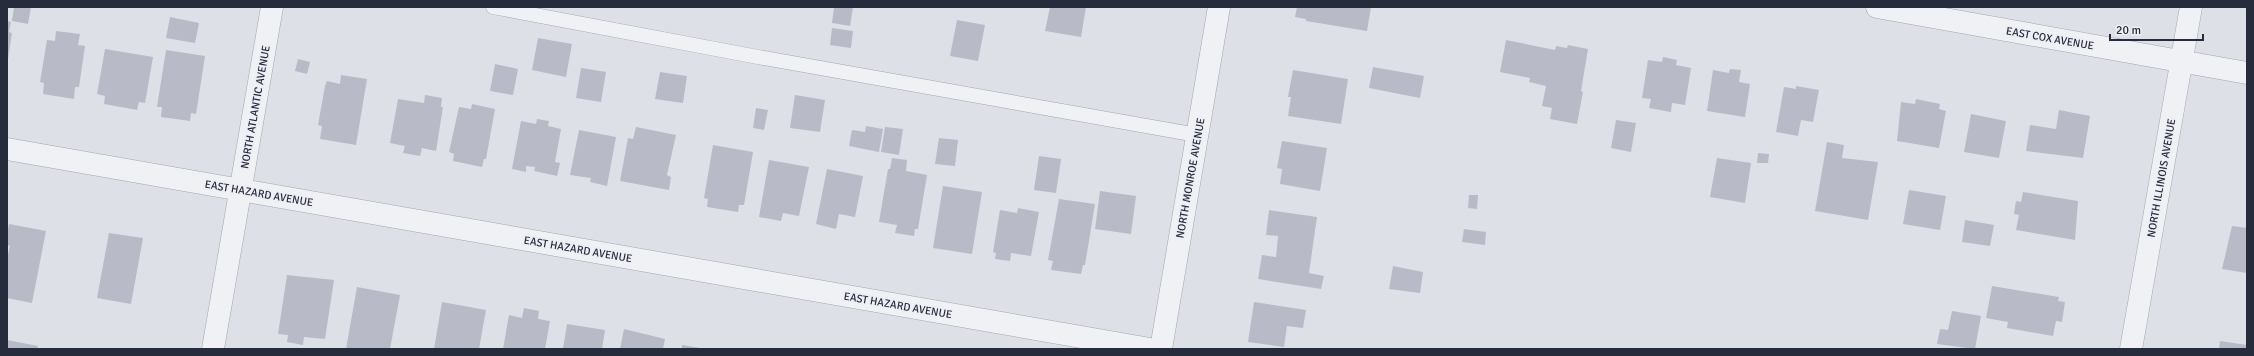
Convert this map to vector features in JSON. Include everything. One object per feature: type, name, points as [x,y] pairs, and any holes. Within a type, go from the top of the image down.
[{"type":"street","name":"NORTH ATLANTIC AVENUE","points":[[213,349],[272,7]]},
{"type":"street","name":"NORTH MONROE AVENUE","points":[[1161,349],[1219,7]]},
{"type":"street","name":"EAST COX AVENUE","points":[[1878,7],[2247,74]]},
{"type":"street","name":"NORTH ILLINOIS AVENUE","points":[[2131,349],[2191,7]]},
{"type":"street","name":"EAST HAZARD AVENUE","points":[[7,149],[1150,349]]},
{"type":"lane","points":[[493,7],[758,57],[1197,135]]},
{"type":"building","points":[[14,7],[31,7],[28,24],[12,21]]},
{"type":"building","points":[[834,7],[853,7],[850,26],[832,23]]},
{"type":"building","points":[[1050,7],[1086,7],[1081,37],[1045,31]]},
{"type":"building","points":[[1297,7],[1371,7],[1367,31],[1306,21],[1306,19],[1295,17]]},
{"type":"building","points":[[170,17],[199,23],[195,43],[166,38]]},
{"type":"building","points":[[957,20],[985,25],[978,61],[950,56]]},
{"type":"building","points":[[7,21],[11,22],[9,32],[12,33],[8,59]]},
{"type":"building","points":[[832,28],[853,31],[851,48],[830,45]]},
{"type":"building","points":[[56,31],[80,34],[78,45],[85,46],[79,87],[75,87],[74,99],[43,94],[44,83],[40,82],[47,40],[55,41]]},
{"type":"building","points":[[538,38],[572,44],[566,77],[532,70]]},
{"type":"building","points":[[1506,40],[1555,50],[1556,46],[1567,48],[1568,45],[1588,49],[1581,91],[1583,92],[1577,124],[1550,119],[1552,108],[1542,106],[1546,86],[1529,82],[1530,78],[1500,72]]},
{"type":"building","points":[[105,49],[153,57],[145,103],[139,102],[137,110],[104,104],[105,96],[97,94]]},
{"type":"building","points":[[166,50],[205,56],[196,114],[191,113],[190,121],[161,117],[162,107],[157,107]]},
{"type":"building","points":[[1663,57],[1677,60],[1676,65],[1691,68],[1685,105],[1672,103],[1671,112],[1649,108],[1651,99],[1642,98],[1648,60],[1662,62]]},
{"type":"building","points":[[298,59],[310,62],[307,74],[295,71]]},
{"type":"building","points":[[495,64],[518,69],[513,95],[490,91]]},
{"type":"building","points":[[1373,67],[1424,76],[1420,98],[1369,88]]},
{"type":"building","points":[[581,68],[606,72],[601,102],[576,98]]},
{"type":"building","points":[[1730,69],[1741,70],[1739,82],[1750,84],[1745,117],[1707,111],[1713,70],[1729,73]]},
{"type":"building","points":[[1293,70],[1348,79],[1341,124],[1288,116],[1291,97],[1288,97]]},
{"type":"building","points":[[660,72],[687,76],[683,103],[655,99]]},
{"type":"building","points":[[341,75],[367,79],[356,145],[320,139],[322,126],[318,125],[325,86],[327,81],[340,84]]},
{"type":"building","points":[[1796,86],[1819,90],[1813,122],[1801,120],[1798,136],[1776,132],[1784,87],[1796,89]]},
{"type":"building","points":[[425,95],[442,98],[441,107],[443,107],[436,151],[422,148],[420,156],[403,153],[405,146],[390,143],[398,99],[424,103]]},
{"type":"building","points":[[795,95],[825,100],[820,132],[790,128]]},
{"type":"building","points":[[1916,99],[1940,104],[1939,109],[1946,111],[1939,148],[1897,141],[1901,102],[1915,104]]},
{"type":"building","points":[[472,104],[495,109],[486,159],[484,159],[482,167],[453,161],[454,154],[449,152],[459,107],[471,109]]},
{"type":"building","points":[[756,108],[768,110],[764,130],[753,128]]},
{"type":"building","points":[[2059,110],[2090,116],[2083,158],[2026,151],[2030,125],[2056,129]]},
{"type":"building","points":[[1971,114],[2006,121],[1999,158],[1964,152]]},
{"type":"building","points":[[537,119],[549,121],[548,126],[561,129],[555,162],[560,163],[557,176],[534,171],[535,167],[526,166],[526,172],[512,169],[521,121],[536,124]]},
{"type":"building","points":[[1616,120],[1636,123],[1631,152],[1611,148]]},
{"type":"building","points":[[866,126],[883,129],[879,152],[849,146],[852,130],[865,132]]},
{"type":"building","points":[[636,127],[676,135],[667,175],[671,177],[669,190],[620,181],[628,138],[633,139]]},
{"type":"building","points":[[885,127],[903,129],[899,155],[881,152]]},
{"type":"building","points":[[579,130],[616,137],[607,186],[590,182],[591,178],[570,175]]},
{"type":"building","points":[[939,138],[958,140],[955,166],[935,164]]},
{"type":"building","points":[[1282,141],[1327,148],[1320,191],[1280,184],[1282,169],[1277,168]]},
{"type":"building","points":[[1827,142],[1844,145],[1842,158],[1878,162],[1868,220],[1815,211]]},
{"type":"building","points":[[713,145],[753,152],[744,205],[739,205],[738,212],[707,207],[708,199],[704,198]]},
{"type":"building","points":[[1758,153],[1769,154],[1768,163],[1757,163]]},
{"type":"building","points":[[1039,156],[1061,159],[1056,193],[1034,190]]},
{"type":"building","points":[[892,158],[907,160],[906,171],[927,175],[918,229],[915,229],[914,236],[895,233],[897,225],[879,222],[888,169],[890,169]]},
{"type":"building","points":[[1717,158],[1751,163],[1745,203],[1710,197]]},
{"type":"building","points":[[769,160],[809,167],[799,216],[783,213],[781,221],[759,217]]},
{"type":"building","points":[[827,169],[863,176],[855,217],[839,214],[836,229],[816,224]]},
{"type":"building","points":[[943,186],[982,192],[972,254],[933,248]]},
{"type":"building","points":[[1909,190],[1946,196],[1940,230],[1903,224]]},
{"type":"building","points":[[1100,191],[1136,196],[1131,234],[1095,229]]},
{"type":"building","points":[[2023,192],[2078,201],[2075,240],[2016,230],[2019,215],[2014,214],[2016,201],[2021,202]]},
{"type":"building","points":[[1469,195],[1478,195],[1477,209],[1468,208]]},
{"type":"building","points":[[1059,199],[1095,204],[1085,265],[1083,265],[1081,274],[1051,270],[1053,261],[1048,260]]},
{"type":"building","points":[[1018,208],[1039,212],[1031,256],[1011,253],[1010,261],[995,259],[996,253],[993,252],[1000,210],[1017,213]]},
{"type":"building","points":[[1269,210],[1317,217],[1309,273],[1324,276],[1321,289],[1258,279],[1262,255],[1276,257],[1278,236],[1266,235]]},
{"type":"building","points":[[1965,220],[1994,225],[1990,246],[1962,242]]},
{"type":"building","points":[[9,224],[46,231],[32,303],[7,298],[7,259],[10,246],[7,245],[7,234]]},
{"type":"building","points":[[2232,226],[2247,228],[2247,273],[2222,269]]},
{"type":"building","points":[[1464,229],[1486,232],[1485,245],[1462,242]]},
{"type":"building","points":[[109,233],[143,238],[131,304],[97,298]]},
{"type":"building","points":[[1393,266],[1423,272],[1420,293],[1389,289]]},
{"type":"building","points":[[287,275],[334,280],[325,339],[304,337],[303,345],[287,342],[288,335],[278,334]]},
{"type":"building","points":[[1992,286],[2059,297],[2058,301],[2065,302],[2062,322],[2056,321],[2053,336],[2007,328],[2008,322],[1986,318]]},
{"type":"building","points":[[357,287],[400,295],[390,349],[346,349]]},
{"type":"building","points":[[442,302],[486,310],[479,349],[434,349]]},
{"type":"building","points":[[1254,302],[1306,310],[1303,328],[1287,326],[1284,347],[1248,342]]},
{"type":"building","points":[[524,308],[539,311],[538,319],[550,321],[545,349],[503,349],[509,315],[522,318]]},
{"type":"building","points":[[1952,311],[1981,316],[1975,349],[1937,344],[1940,329],[1948,330]]},
{"type":"building","points":[[567,324],[605,330],[602,349],[563,349]]},
{"type":"building","points":[[624,329],[665,339],[663,349],[620,349]]},
{"type":"building","points":[[7,340],[38,346],[37,349],[7,349]]},
{"type":"building","points":[[2220,341],[2247,345],[2247,349],[2219,349]]},
{"type":"building","points":[[682,345],[700,348],[700,349],[682,349]]}]
